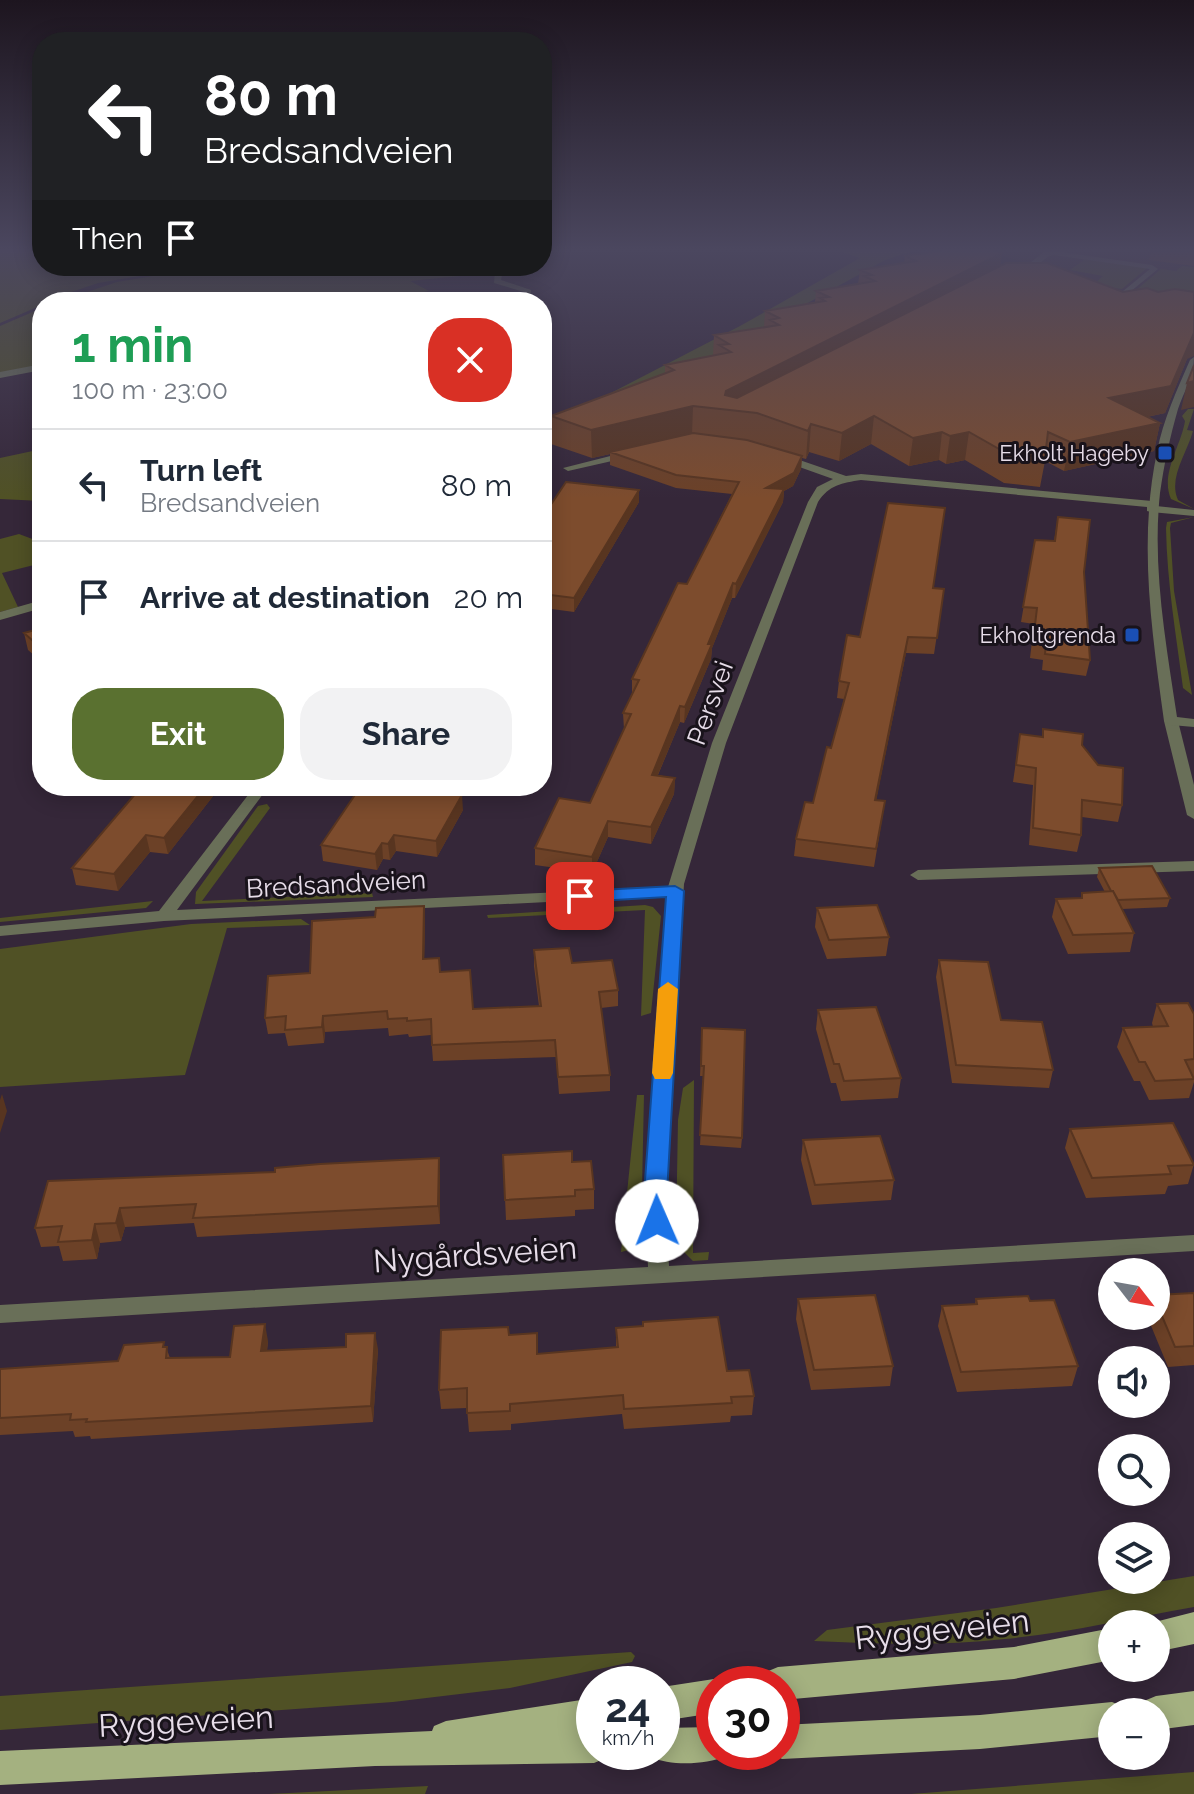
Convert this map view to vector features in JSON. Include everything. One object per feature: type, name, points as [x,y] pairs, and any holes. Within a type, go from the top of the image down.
[{"type":"main road","points":[[1170,1633],[1194,1628]]},
{"type":"main road","name":"Ryggeveien","points":[[800,1682],[1014,1663],[1098,1647]]},
{"type":"main road","points":[[1170,1711],[1194,1708]]},
{"type":"main road","name":"Ryggeveien","points":[[375,1749],[576,1718]]},
{"type":"main road","points":[[800,1741],[980,1732],[1098,1720]]},
{"type":"main road","name":"Ryggeveien","points":[[0,1768],[375,1749],[576,1746]]},
{"type":"street","points":[[1194,360],[1164,437],[1152,506],[1154,604],[1171,721],[1194,815]]},
{"type":"street","points":[[0,375],[32,369]]},
{"type":"street","points":[[568,468],[649,450]]},
{"type":"street","points":[[774,455],[844,479],[861,477],[1152,506],[1194,513]]},
{"type":"street","name":"Persvei","points":[[659,1274],[655,1194],[675,891],[719,743],[813,502],[821,489],[844,479]]},
{"type":"street","points":[[0,616],[32,607]]},
{"type":"street","points":[[1171,721],[1194,723]]},
{"type":"street","points":[[164,916],[254,796]]},
{"type":"street","points":[[918,875],[1194,866]]},
{"type":"street","name":"Bredsandveien","points":[[0,931],[164,916],[675,891]]},
{"type":"street","name":"Nygårdsveien","points":[[0,1314],[1194,1243]]},
{"type":"shaded area","points":[[0,332],[32,332],[32,367],[0,373]]},
{"type":"shaded area","points":[[729,332],[756,332],[709,358],[615,396],[609,394]]},
{"type":"shaded area","points":[[1188,409],[1194,409],[1187,430],[1193,431],[1175,483],[1178,500],[1194,509],[1171,499],[1168,489],[1170,470],[1185,421],[1182,416]]},
{"type":"shaded area","points":[[32,451],[32,501],[0,499],[0,458]]},
{"type":"shaded area","points":[[1194,517],[1171,523],[1170,528],[1174,591],[1192,695],[1183,688],[1170,589],[1166,528],[1167,522]]},
{"type":"shaded area","points":[[19,534],[32,539],[32,566],[2,573],[18,607],[0,612],[0,539]]},
{"type":"shaded area","points":[[267,804],[270,808],[202,901],[372,893],[373,897],[195,904],[196,892],[258,806]]},
{"type":"shaded area","points":[[153,901],[146,908],[0,922],[0,918]]},
{"type":"shaded area","points":[[653,907],[661,916],[651,1013],[641,1016],[645,910],[488,918],[487,915]]},
{"type":"shaded area","points":[[301,919],[310,925],[227,928],[185,1075],[0,1087],[0,949],[191,924]]},
{"type":"shaded area","points":[[694,1080],[693,1253],[709,1252],[708,1260],[693,1261],[681,1249],[676,1232],[678,1120],[683,1088]]},
{"type":"shaded area","points":[[637,1095],[644,1095],[641,1236],[633,1249],[621,1252]]},
{"type":"shaded area","points":[[1194,1576],[1194,1607],[1170,1611],[1098,1610],[1098,1625],[981,1641],[886,1644],[814,1641],[827,1630],[1098,1592],[1098,1594],[1170,1594],[1170,1580]]},
{"type":"shaded area","points":[[631,1652],[635,1656],[632,1662],[613,1666],[576,1666],[576,1674],[510,1688],[393,1702],[0,1730],[0,1696]]},
{"type":"shaded area","points":[[1194,1772],[1194,1794],[911,1794]]},
{"type":"shaded area","points":[[428,1786],[425,1794],[269,1794]]},
{"type":"building","points":[[735,332],[845,332],[726,391],[725,395],[737,398],[869,332],[1194,332],[1171,386],[1109,398],[1160,423],[1070,442],[1048,432],[1045,457],[1008,454],[969,432],[950,436],[942,432],[913,438],[874,416],[842,433],[811,424],[808,431],[757,413],[693,406],[591,430],[552,416],[674,370],[665,365],[731,352],[719,345],[729,344],[714,335]]},
{"type":"building","points":[[1194,365],[1194,381],[1187,383]]},
{"type":"building","points":[[693,433],[747,440],[802,456],[794,473],[766,488],[784,489],[736,584],[733,583],[708,644],[712,644],[685,707],[680,706],[652,775],[675,778],[651,827],[608,821],[592,857],[535,848],[559,798],[590,803],[631,714],[623,713],[639,680],[632,679],[678,583],[687,584],[739,482],[676,475],[610,452]]},
{"type":"building","points":[[566,482],[639,490],[574,598],[552,595],[552,503]]},
{"type":"building","points":[[888,503],[945,508],[933,588],[944,589],[937,638],[908,637],[875,800],[885,801],[876,849],[796,839],[805,802],[813,803],[827,747],[831,748],[849,683],[839,681],[847,635],[860,637]]},
{"type":"building","points":[[1058,517],[1090,520],[1084,572],[1090,660],[1045,654],[1046,644],[1033,642],[1037,608],[1023,607],[1035,540],[1055,541]]},
{"type":"building","points":[[1043,729],[1083,734],[1082,745],[1098,765],[1123,768],[1122,805],[1082,800],[1081,835],[1033,828],[1036,768],[1016,765],[1020,734],[1043,737]]},
{"type":"building","points":[[133,796],[198,796],[164,838],[146,835],[114,874],[72,868]]},
{"type":"building","points":[[354,796],[461,796],[436,841],[394,835],[388,844],[382,843],[375,854],[321,845]]},
{"type":"building","points":[[1152,866],[1170,898],[1118,900],[1099,868]]},
{"type":"building","points":[[1113,891],[1134,933],[1073,935],[1056,899],[1082,898],[1082,893]]},
{"type":"building","points":[[877,905],[889,937],[829,940],[817,908]]},
{"type":"building","points":[[424,906],[423,959],[439,958],[440,972],[470,970],[473,1009],[541,1006],[534,950],[569,948],[572,963],[612,960],[618,990],[599,992],[610,1075],[558,1077],[555,1040],[432,1045],[431,1019],[388,1019],[387,1011],[323,1016],[322,1027],[285,1030],[286,1016],[265,1018],[268,976],[310,973],[312,921],[375,917],[376,908]]},
{"type":"building","points":[[939,960],[988,962],[1001,1020],[1042,1022],[1053,1070],[956,1065]]},
{"type":"building","points":[[1188,1003],[1194,1014],[1194,1059],[1185,1060],[1194,1079],[1155,1081],[1145,1062],[1139,1062],[1123,1028],[1168,1026],[1157,1004]]},
{"type":"building","points":[[876,1007],[901,1078],[844,1081],[839,1064],[834,1064],[818,1010]]},
{"type":"building","points":[[702,1028],[745,1030],[742,1138],[700,1135],[704,1066],[701,1066]]},
{"type":"building","points":[[1173,1123],[1194,1165],[1168,1166],[1171,1174],[1092,1178],[1070,1129]]},
{"type":"building","points":[[880,1136],[894,1180],[815,1185],[803,1140]]},
{"type":"building","points":[[572,1151],[572,1162],[591,1161],[594,1189],[575,1190],[575,1196],[505,1200],[503,1155]]},
{"type":"building","points":[[439,1158],[438,1206],[193,1218],[196,1204],[120,1208],[116,1223],[95,1224],[92,1240],[58,1242],[62,1226],[35,1228],[48,1181],[275,1172],[275,1168],[320,1164]]},
{"type":"building","points":[[1194,1293],[1194,1346],[1175,1347],[1168,1330],[1170,1294]]},
{"type":"building","points":[[875,1295],[893,1366],[814,1370],[798,1299]]},
{"type":"building","points":[[1028,1296],[1030,1301],[1054,1300],[1078,1366],[961,1372],[942,1306],[977,1304],[976,1299]]},
{"type":"building","points":[[718,1317],[727,1371],[749,1370],[754,1396],[731,1397],[732,1403],[624,1409],[623,1395],[510,1404],[510,1411],[467,1413],[467,1388],[439,1390],[441,1330],[508,1327],[509,1335],[537,1333],[537,1354],[618,1347],[616,1328],[643,1326],[643,1322]]},
{"type":"building","points":[[265,1324],[261,1351],[346,1347],[346,1334],[375,1333],[371,1406],[86,1422],[87,1419],[70,1420],[71,1414],[0,1418],[0,1369],[118,1361],[124,1345],[164,1342],[166,1358],[230,1357],[234,1326]]},
{"type":"slow traffic","points":[[663,1073],[668,989]]},
{"type":"place","name":"Ekholt Hageby","points":[[1165,453]]},
{"type":"place","name":"Ekholtgrenda","points":[[1132,635]]},
{"type":"route","points":[[580,896],[675,891],[655,1194],[657,1221]]}]
